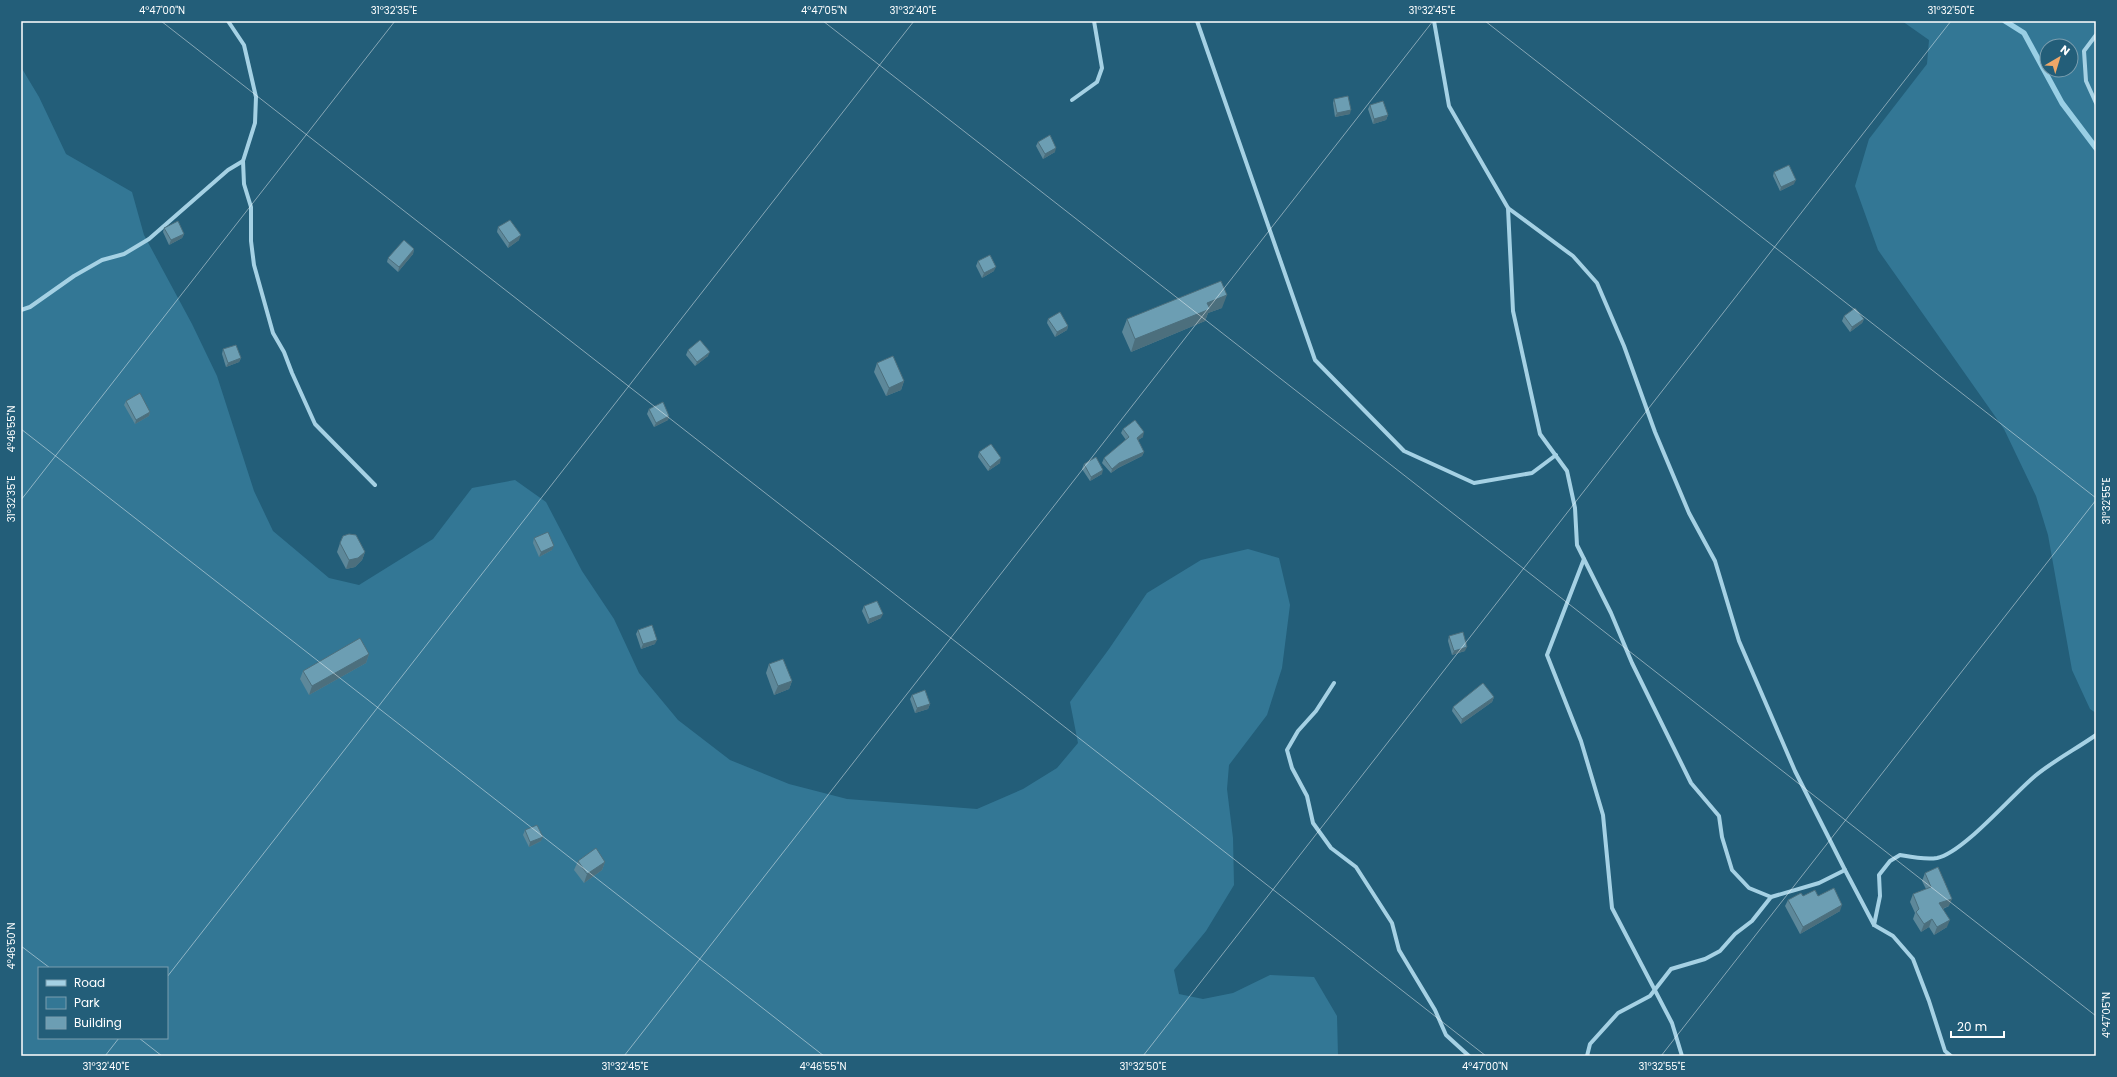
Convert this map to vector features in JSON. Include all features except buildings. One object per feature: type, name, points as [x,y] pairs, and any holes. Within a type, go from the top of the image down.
[{"type":"street","points":[[228,21],[244,45],[256,97],[255,123],[243,160],[244,184],[251,207],[251,241],[254,265],[273,333],[284,352],[315,424],[375,485]]},
{"type":"street","points":[[1072,100],[1097,82],[1102,68],[1094,21]]},
{"type":"street","points":[[1196,21],[1315,360],[1404,451],[1474,483],[1532,472],[1556,455]]},
{"type":"street","points":[[1434,21],[1449,106],[1508,208],[1573,256],[1596,283],[1624,346],[1655,432],[1688,513],[1715,561],[1739,641],[1795,771],[1874,925],[1893,936],[1913,959],[1930,1001],[1945,1051],[1951,1056]]},
{"type":"street","points":[[2096,35],[2084,51],[2086,81],[2096,103]]},
{"type":"street","points":[[21,310],[30,307],[74,276],[102,260],[124,254],[149,239],[228,170],[243,160]]},
{"type":"street","points":[[1508,208],[1513,311],[1540,434],[1567,471],[1575,508],[1577,545],[1611,613],[1632,664],[1691,783],[1719,816],[1722,837],[1732,870],[1749,888],[1771,897]]},
{"type":"street","points":[[1584,559],[1547,655],[1581,741],[1603,815],[1612,908],[1672,1023],[1682,1056]]},
{"type":"street","points":[[1334,683],[1316,711],[1298,731],[1287,750],[1292,768],[1307,796],[1313,823],[1331,848],[1356,867],[1392,923],[1399,950],[1435,1010],[1446,1035],[1469,1056]]},
{"type":"street","points":[[1874,925],[1880,896],[1879,875],[1890,861],[1900,855],[1920,858],[1937,858],[1950,852],[1966,842],[2036,775],[2096,735]]},
{"type":"street","points":[[1587,1056],[1590,1044],[1618,1013],[1650,996],[1671,969],[1706,959],[1720,951],[1735,934],[1752,921],[1771,897],[1819,883],[1845,870]]},
{"type":"green space","points":[[1902,21],[2096,21],[2096,713],[2090,709],[2072,670],[2048,535],[2036,496],[2004,429],[1878,250],[1855,186],[1869,139],[1927,64],[1929,40]]},
{"type":"green space","points":[[21,67],[39,97],[66,154],[132,192],[144,235],[192,324],[217,376],[254,491],[273,531],[329,578],[359,585],[433,539],[472,488],[515,480],[546,502],[582,571],[614,619],[639,673],[678,720],[730,760],[789,784],[847,799],[977,809],[1023,789],[1057,768],[1078,743],[1070,702],[1109,649],[1147,593],[1201,560],[1248,549],[1279,558],[1290,605],[1282,668],[1267,715],[1229,765],[1227,789],[1233,838],[1234,885],[1206,931],[1174,970],[1179,994],[1203,999],[1233,993],[1270,975],[1314,977],[1337,1016],[1338,1056],[21,1056]]},
{"type":"waterway","points":[[2005,21],[2024,33],[2062,103],[2096,148]]}]
